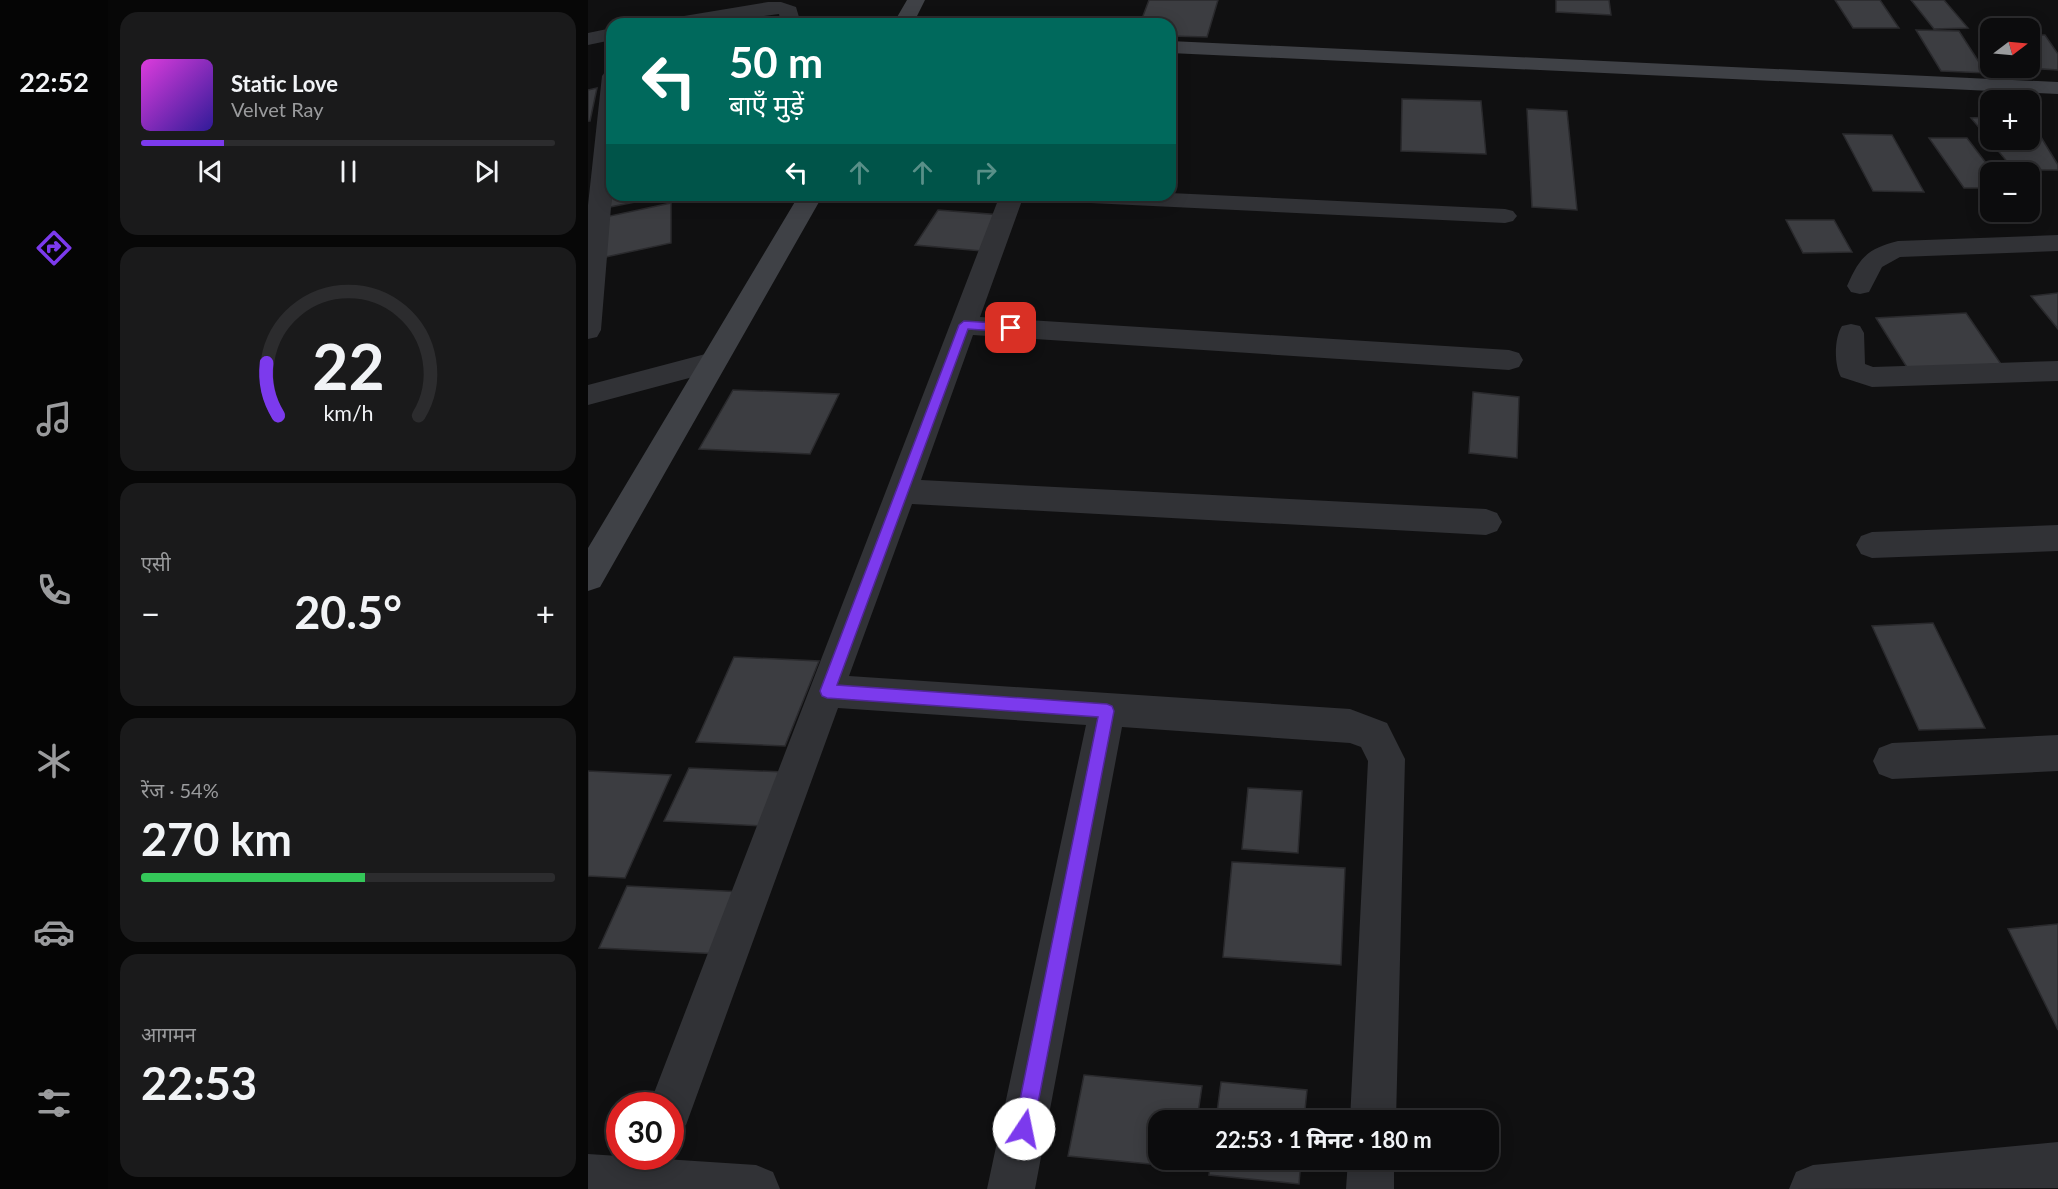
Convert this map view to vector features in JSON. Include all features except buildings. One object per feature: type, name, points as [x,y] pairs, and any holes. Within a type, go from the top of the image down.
[{"type":"street","points":[[906,18],[916,0]]},
{"type":"street","points":[[708,18],[768,8],[781,8],[789,12],[790,18]]},
{"type":"street","points":[[588,39],[606,35]]},
{"type":"street","points":[[1176,47],[1777,84]]},
{"type":"street","points":[[1176,64],[1804,85],[2058,88]]},
{"type":"street","points":[[1804,85],[1980,102]]},
{"type":"street","points":[[2040,105],[2058,106]]},
{"type":"street","points":[[588,330],[606,117]]},
{"type":"street","points":[[1176,200],[1505,216]]},
{"type":"street","points":[[592,561],[807,201]]},
{"type":"street","points":[[676,1092],[1010,201]]},
{"type":"street","points":[[1860,286],[1869,265],[1878,255],[1898,249],[2058,243]]},
{"type":"street","points":[[964,325],[1509,360]]},
{"type":"street","points":[[1851,333],[1851,370],[1872,378],[2058,370]]},
{"type":"street","points":[[588,395],[713,362]]},
{"type":"street","points":[[902,491],[1486,522]]},
{"type":"street","points":[[1872,545],[2058,538]]},
{"type":"street","points":[[827,691],[1350,726],[1374,735],[1387,759],[1373,1110]]},
{"type":"street","points":[[1011,1189],[1107,711]]},
{"type":"street","points":[[1893,761],[2058,753]]},
{"type":"street","points":[[1813,1189],[2058,1166]]},
{"type":"street","points":[[1370,1189],[1371,1170]]},
{"type":"street","points":[[588,1178],[646,1176],[756,1189]]},
{"type":"route","points":[[1011,328],[964,325],[827,691],[1107,711],[1024,1129]]}]
